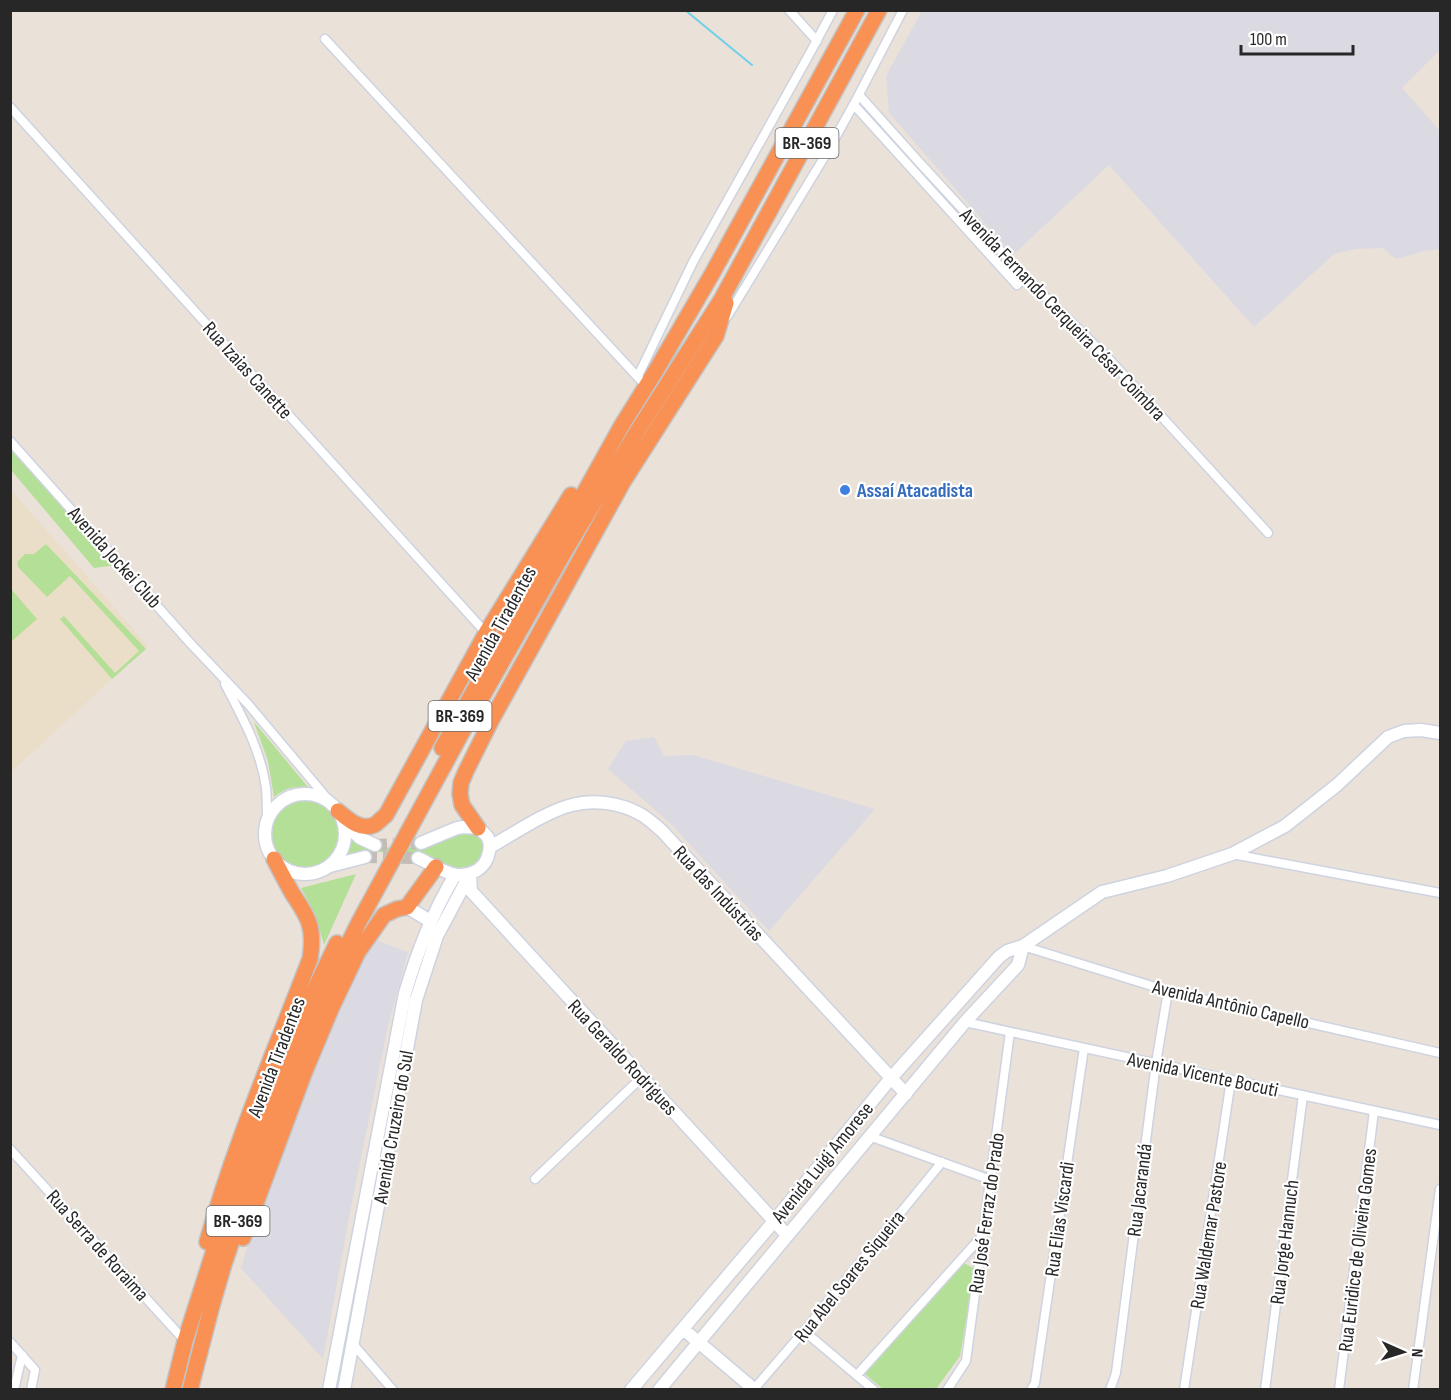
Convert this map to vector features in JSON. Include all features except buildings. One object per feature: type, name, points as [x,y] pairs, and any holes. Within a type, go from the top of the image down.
[{"type":"highway","points":[[821,76],[846,10]]},
{"type":"highway","name":"Avenida Tiradentes","points":[[173,1389],[194,1309],[216,1244],[288,1051],[327,963],[384,854],[621,424],[642,381],[712,274],[857,10]]},
{"type":"highway","name":"Avenida Tiradentes","points":[[190,1389],[238,1220],[275,1114],[322,997],[359,922],[566,549],[721,300],[879,10]]},
{"type":"highway","points":[[478,828],[462,805],[461,783],[466,771],[623,483],[716,336],[734,274]]},
{"type":"highway","points":[[338,813],[356,825],[363,826],[374,825],[386,815],[486,633],[587,469],[621,424]]},
{"type":"highway","points":[[566,549],[623,483]]},
{"type":"highway","points":[[194,1309],[200,1271],[218,1204],[268,1064],[310,959],[312,939],[309,921],[274,860]]},
{"type":"highway","points":[[211,1309],[241,1244],[305,1071],[358,952],[384,915],[407,907],[436,867]]},
{"type":"street","points":[[789,10],[817,41]]},
{"type":"street","points":[[325,39],[642,381],[693,262],[833,10]]},
{"type":"street","points":[[716,336],[828,151],[903,10]]},
{"type":"street","name":"Avenida Fernando Cerqueira César Coimbra","points":[[859,95],[1025,277],[1108,358],[1268,533]]},
{"type":"street","points":[[854,105],[1017,285],[1025,277]]},
{"type":"street","name":"Rua Izaias Canette","points":[[10,107],[486,633]]},
{"type":"street","name":"Avenida Jockei Club","points":[[10,441],[248,704],[338,813]]},
{"type":"street","name":"Avenida Jockei Club","points":[[219,673],[246,724],[257,753],[266,787],[267,821]]},
{"type":"street","name":"Avenida Luigi Amorese","points":[[631,1389],[774,1221],[891,1078],[999,957],[1007,951],[1023,946],[1102,892],[1167,876],[1232,854],[1285,826],[1337,785],[1388,737],[1404,731],[1421,730],[1440,733]]},
{"type":"street","points":[[365,857],[329,866],[315,873],[300,874],[285,869],[274,860],[265,841],[267,821],[275,807],[281,802],[295,795],[310,794],[325,799],[360,838],[375,845]]},
{"type":"street","name":"Rua das Indústrias","points":[[490,847],[571,805],[590,802],[607,803],[640,814],[662,831],[906,1094]]},
{"type":"street","points":[[329,866],[335,861],[343,847],[345,831],[338,813]]},
{"type":"street","points":[[421,843],[464,826],[478,828],[488,838],[490,847]]},
{"type":"street","name":"Avenida Cruzeiro do Sul","points":[[345,1389],[416,1000],[437,936],[470,874],[484,866],[490,847]]},
{"type":"street","points":[[1232,854],[1440,893]]},
{"type":"street","points":[[418,858],[455,875],[470,874]]},
{"type":"street","name":"Rua Geraldo Rodrigues","points":[[470,874],[471,891],[787,1235]]},
{"type":"street","name":"Avenida Cruzeiro do Sul","points":[[329,1389],[403,1001],[415,958],[430,921],[455,875]]},
{"type":"street","points":[[407,907],[430,921]]},
{"type":"street","name":"Avenida Luigi Amorese","points":[[659,1389],[965,1022],[1018,965],[1023,946]]},
{"type":"street","name":"Avenida Antônio Capello","points":[[1023,946],[1168,991],[1440,1053]]},
{"type":"street","name":"Rua Jacarandá","points":[[1110,1389],[1116,1373],[1156,1063],[1168,991]]},
{"type":"street","points":[[403,1001],[414,1011]]},
{"type":"street","name":"Avenida Vicente Bocuti","points":[[965,1022],[1440,1125]]},
{"type":"street","name":"Rua José Ferraz do Prado","points":[[947,1389],[966,1361],[1011,1032]]},
{"type":"street","name":"Rua Elias Viscardi","points":[[1031,1389],[1035,1383],[1084,1048]]},
{"type":"street","points":[[536,1179],[642,1077]]},
{"type":"street","name":"Rua Waldemar Pastore","points":[[1184,1389],[1231,1080]]},
{"type":"street","name":"Rua Jorge Hannuch","points":[[1265,1389],[1303,1095]]},
{"type":"street","name":"Rua Euridice de Oliveira Gomes","points":[[1339,1389],[1374,1111]]},
{"type":"street","points":[[869,1136],[991,1180]]},
{"type":"street","name":"Rua Serra de Roraima","points":[[10,1149],[185,1341]]},
{"type":"street","name":"Rua Abel Soares Siqueira","points":[[755,1389],[942,1162]]},
{"type":"street","points":[[1413,1389],[1440,1189]]},
{"type":"street","points":[[857,1375],[982,1235]]},
{"type":"street","points":[[964,1256],[979,1264]]},
{"type":"street","points":[[683,1329],[755,1389]]},
{"type":"street","points":[[804,1331],[874,1389]]},
{"type":"street","points":[[10,1342],[35,1370],[31,1389]]},
{"type":"street","points":[[353,1344],[393,1389]]},
{"type":"street","points":[[14,1389],[22,1355]]},
{"type":"shaded area","points":[[922,11],[1440,11],[1440,50],[1402,88],[1440,131],[1440,249],[1397,259],[1383,248],[1356,249],[1334,254],[1254,327],[1109,165],[1013,255],[889,113],[886,76]]},
{"type":"shaded area","points":[[11,490],[148,646],[11,772]]},
{"type":"shaded area","points":[[654,737],[664,756],[693,755],[875,809],[769,931],[671,824],[608,769],[626,741]]},
{"type":"shaded area","points":[[373,939],[408,952],[388,1026],[323,1359],[241,1268],[266,1182],[308,1074]]},
{"type":"green space","points":[[10,445],[117,565],[94,568],[11,470]]},
{"type":"green space","points":[[46,544],[146,649],[112,679],[60,619],[64,616],[115,673],[139,651],[70,576],[47,597],[18,567],[17,562],[25,554],[34,554]]},
{"type":"green space","points":[[11,589],[37,619],[10,642]]},
{"type":"green space","points":[[254,722],[308,787],[290,788],[274,797],[268,761]]},
{"type":"green space","points":[[312,799],[324,805],[333,814],[339,826],[337,846],[329,857],[312,867],[298,867],[281,857],[273,846],[271,826],[281,809],[292,801]]},
{"type":"green space","points":[[463,832],[479,838],[484,850],[479,862],[465,869],[453,868],[420,853],[375,852],[347,855],[353,837],[373,848],[426,847]]},
{"type":"green space","points":[[356,874],[324,945],[315,914],[301,888]]},
{"type":"green space","points":[[960,1261],[975,1269],[960,1356],[936,1389],[883,1389],[865,1374]]},
{"type":"waterway","points":[[685,10],[752,65]]},
{"type":"tunnel","points":[[375,845],[421,843]]},
{"type":"tunnel","points":[[365,857],[418,858]]},
{"type":"place","name":"Assaí Atacadista","points":[[845,490]]}]
